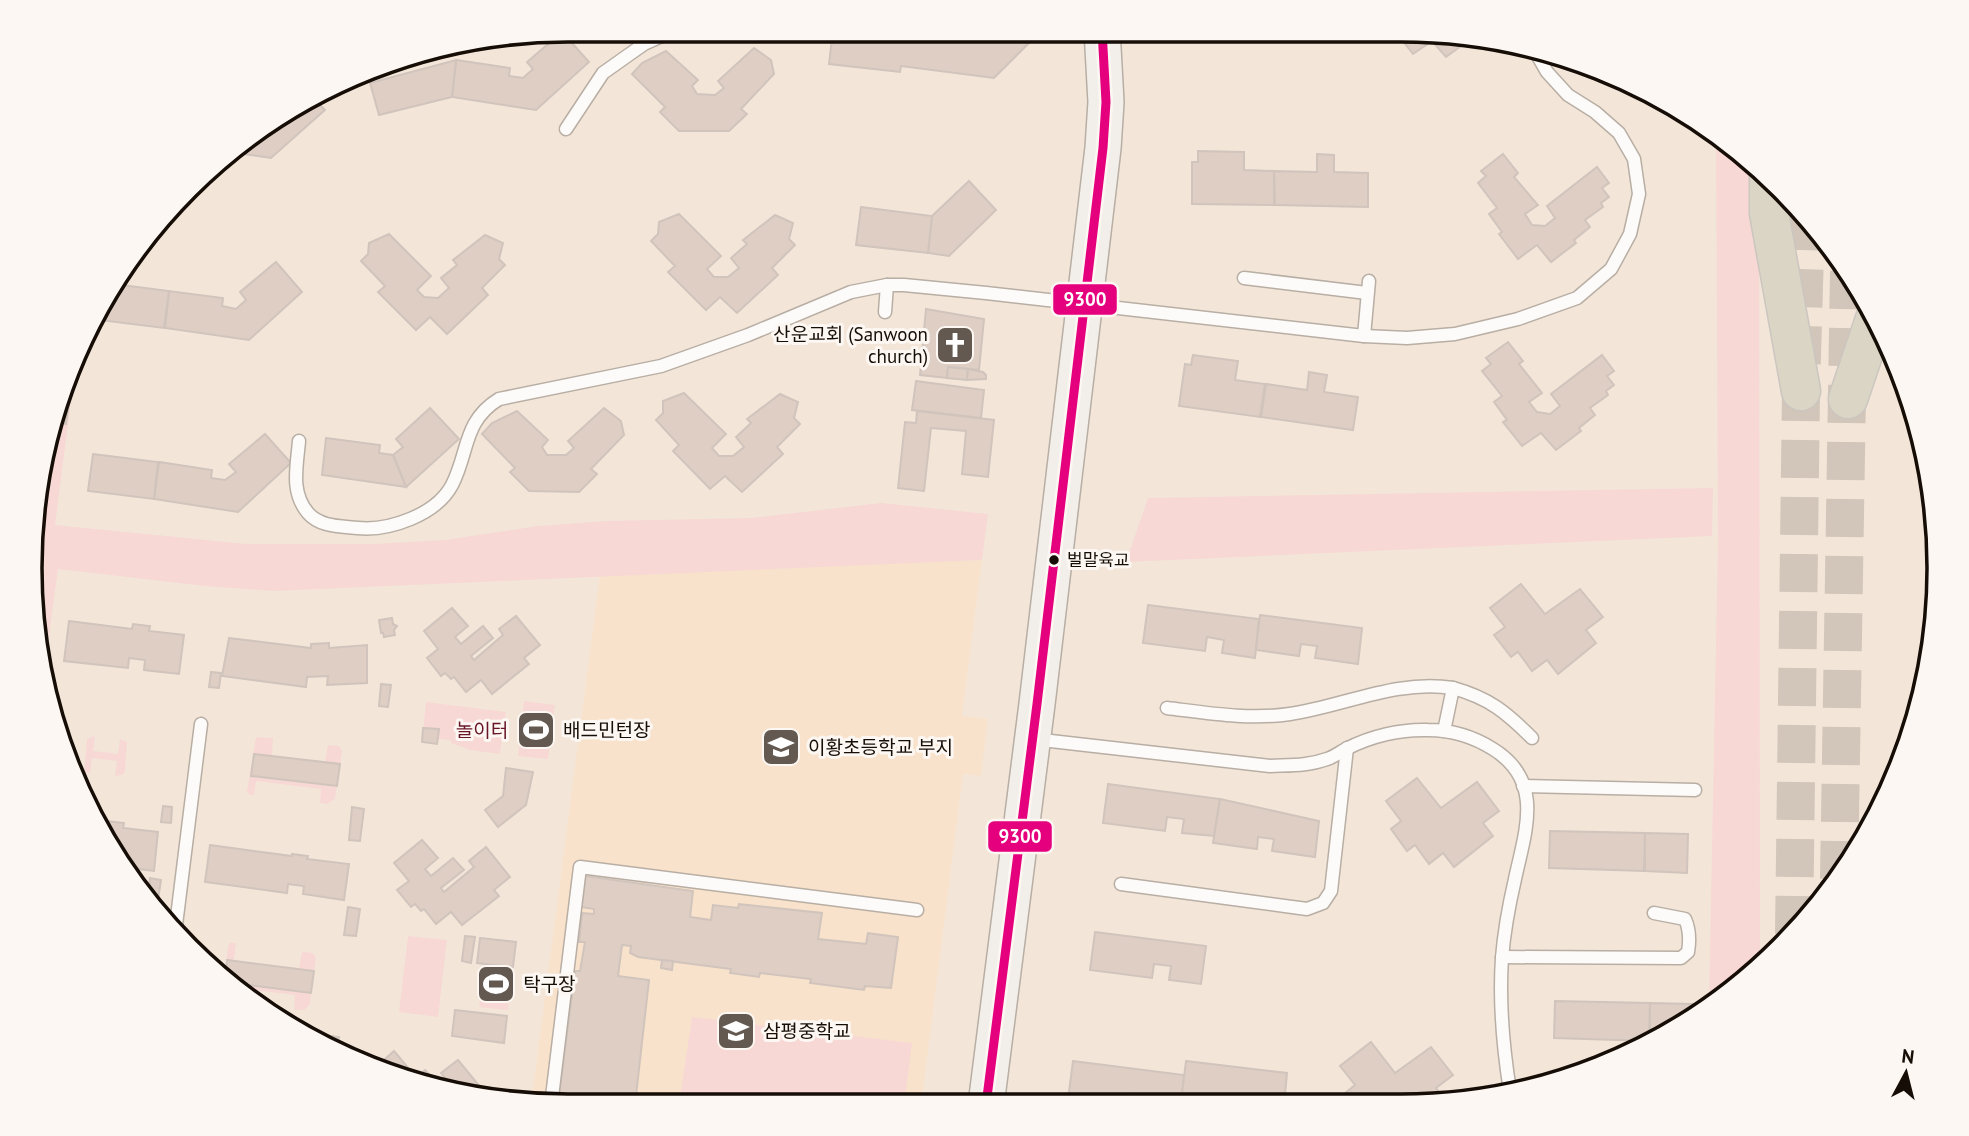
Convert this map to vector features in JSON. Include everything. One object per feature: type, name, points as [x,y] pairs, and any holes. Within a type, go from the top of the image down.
[{"type":"highway","points":[[1769,192],[1769,213],[1801,391]]},
{"type":"highway","points":[[1849,399],[1871,331]]},
{"type":"main road","points":[[987,1094],[1033,739],[1103,148],[1105,102],[1102,42]]},
{"type":"lane","points":[[566,129],[603,73],[648,42]]},
{"type":"lane","points":[[299,441],[296,489],[299,503],[311,517],[323,524],[343,527],[364,529],[388,526],[411,518],[433,505],[450,488],[473,423],[486,407],[499,399],[661,366],[748,335],[851,292],[887,285],[1364,336],[1408,338],[1455,334],[1518,319],[1577,298],[1611,269],[1630,234],[1639,194],[1634,159],[1619,133],[1595,112],[1568,95],[1541,61]]},
{"type":"lane","points":[[1244,278],[1368,287],[1364,336]]},
{"type":"lane","points":[[885,312],[887,285]]},
{"type":"lane","points":[[1167,708],[1261,717],[1311,710],[1397,689],[1436,685],[1480,696],[1496,705],[1532,738]]},
{"type":"lane","points":[[1444,731],[1453,688]]},
{"type":"lane","points":[[177,919],[201,724]]},
{"type":"lane","points":[[1033,739],[1270,766],[1306,765],[1330,758],[1347,748],[1402,731],[1444,731],[1457,733],[1503,755],[1519,775],[1527,795],[1529,818],[1507,918],[1502,957],[1502,1033],[1509,1083]]},
{"type":"lane","points":[[1121,884],[1307,909],[1323,903],[1331,891],[1347,748]]},
{"type":"lane","points":[[1523,786],[1695,790]]},
{"type":"lane","points":[[552,1094],[580,867],[917,910]]},
{"type":"lane","points":[[1502,957],[1682,958],[1688,952],[1690,941],[1689,927],[1685,919],[1654,913]]},
{"type":"shaded area","points":[[982,560],[962,716],[988,719],[981,776],[963,774],[922,1094],[533,1093],[600,575]]},
{"type":"green space","points":[[1716,147],[1759,183],[1760,952],[1709,993],[1718,541]]},
{"type":"green space","points":[[72,394],[55,525],[247,544],[374,544],[445,540],[538,526],[606,521],[751,518],[881,503],[988,514],[982,560],[273,591],[58,569],[48,643],[43,602],[43,534],[52,465]]},
{"type":"green space","points":[[1713,488],[1712,536],[1126,562],[1148,498]]},
{"type":"green space","name":"배드민턴장","points":[[524,701],[555,705],[548,759],[518,756]]},
{"type":"green space","name":"놀이터","points":[[426,702],[506,712],[500,754],[470,750],[451,743],[451,740],[438,739],[437,744],[422,742]]},
{"type":"green space","points":[[95,736],[93,751],[118,754],[120,739],[127,742],[125,772],[122,775],[115,776],[117,761],[92,758],[90,773],[84,772],[87,739]]},
{"type":"green space","points":[[256,737],[273,738],[272,755],[325,762],[328,745],[339,746],[342,751],[340,764],[254,754],[251,776],[337,786],[335,799],[327,804],[320,803],[321,789],[256,781],[254,795],[250,795],[247,791]]},
{"type":"green space","points":[[408,936],[447,940],[438,1017],[399,1012]]},
{"type":"green space","points":[[230,943],[236,943],[234,960],[299,968],[302,952],[312,953],[316,957],[314,971],[228,960],[227,968]]},
{"type":"green space","name":"탁구장","points":[[485,958],[514,961],[508,1010],[479,1007]]},
{"type":"green space","points":[[248,985],[311,993],[310,1004],[304,1010],[294,1010],[295,995],[255,990]]},
{"type":"green space","points":[[692,1017],[912,1043],[905,1094],[681,1094]]},
{"type":"building","points":[[571,42],[589,62],[536,110],[452,97],[456,60],[510,68],[509,76],[523,78],[533,69],[527,62],[550,43]]},
{"type":"building","points":[[832,42],[1030,42],[994,78],[901,66],[900,72],[829,64]]},
{"type":"building","points":[[1404,42],[1429,43],[1413,54]]},
{"type":"building","points":[[1434,43],[1461,46],[1446,57]]},
{"type":"building","points":[[754,48],[771,60],[774,74],[741,109],[747,114],[729,131],[679,131],[660,112],[665,107],[632,74],[642,63],[666,51],[698,80],[692,86],[697,94],[715,95],[724,88],[718,81]]},
{"type":"building","points":[[456,60],[452,97],[379,115],[370,83]]},
{"type":"building","points":[[319,104],[325,110],[271,158],[244,154],[305,112]]},
{"type":"building","points":[[1198,151],[1244,152],[1244,170],[1274,171],[1274,205],[1192,204],[1192,162],[1198,162]]},
{"type":"building","points":[[1317,154],[1334,155],[1334,172],[1368,173],[1368,207],[1275,205],[1274,171],[1317,172]]},
{"type":"building","points":[[1503,154],[1518,173],[1514,177],[1538,205],[1525,214],[1532,225],[1545,226],[1555,218],[1547,206],[1597,167],[1609,183],[1602,188],[1609,197],[1601,203],[1603,207],[1585,220],[1590,227],[1574,240],[1576,243],[1551,262],[1537,245],[1518,259],[1499,234],[1502,232],[1489,214],[1497,208],[1478,183],[1486,176],[1481,171]]},
{"type":"building","points":[[969,181],[996,210],[949,256],[928,253],[932,216]]},
{"type":"building","points":[[861,207],[932,216],[928,253],[856,245]]},
{"type":"building","points":[[679,214],[721,256],[707,269],[714,277],[728,277],[739,268],[731,258],[747,244],[743,240],[775,215],[793,223],[789,239],[795,245],[772,268],[778,275],[737,313],[720,297],[706,310],[668,272],[675,266],[651,241],[658,234],[659,222]]},
{"type":"building","points":[[389,234],[431,276],[417,290],[424,297],[438,298],[449,288],[441,278],[457,265],[453,260],[485,235],[503,243],[499,259],[505,265],[482,288],[488,295],[447,334],[430,317],[416,330],[378,292],[385,286],[361,261],[368,254],[369,243]]},
{"type":"building","points":[[276,262],[302,292],[249,340],[165,328],[169,291],[223,298],[222,306],[236,309],[246,300],[240,292]]},
{"type":"building","points":[[125,285],[169,291],[164,328],[104,321]]},
{"type":"building","points":[[926,309],[984,319],[979,370],[948,367],[947,378],[920,375]]},
{"type":"building","points":[[1508,342],[1523,361],[1519,364],[1542,393],[1529,402],[1537,412],[1550,414],[1560,406],[1551,394],[1602,355],[1614,371],[1607,376],[1614,385],[1606,391],[1608,395],[1590,408],[1595,415],[1579,428],[1581,431],[1556,450],[1541,433],[1522,446],[1503,422],[1507,420],[1494,402],[1502,396],[1482,371],[1491,364],[1486,358]]},
{"type":"building","points":[[1193,355],[1238,361],[1235,380],[1265,384],[1260,417],[1179,406],[1185,364],[1191,365]]},
{"type":"building","points":[[948,367],[968,369],[967,380],[947,378]]},
{"type":"building","points":[[968,369],[983,372],[986,379],[967,380]]},
{"type":"building","points":[[1309,372],[1327,375],[1324,392],[1358,397],[1353,430],[1261,417],[1266,384],[1307,390]]},
{"type":"building","points":[[916,381],[984,390],[981,418],[912,410]]},
{"type":"building","points":[[684,393],[726,434],[712,448],[719,456],[733,456],[744,447],[736,437],[751,423],[747,419],[780,394],[798,402],[794,418],[800,424],[777,447],[783,454],[742,492],[725,476],[710,489],[673,451],[679,445],[656,420],[663,413],[663,401]]},
{"type":"building","points":[[70,400],[66,424],[63,423]]},
{"type":"building","points":[[430,408],[459,439],[406,487],[393,455],[403,447],[396,439]]},
{"type":"building","points":[[604,408],[621,421],[624,435],[591,469],[597,474],[579,492],[529,491],[510,472],[515,468],[482,434],[492,423],[517,411],[548,440],[542,447],[547,455],[566,455],[574,448],[568,441]]},
{"type":"building","points":[[917,411],[994,420],[988,477],[962,474],[966,431],[931,428],[924,491],[898,488],[905,422],[916,423]]},
{"type":"building","points":[[265,434],[291,463],[238,512],[154,499],[159,462],[212,470],[211,478],[225,480],[236,472],[229,464]]},
{"type":"building","points":[[326,438],[380,445],[379,453],[393,455],[406,487],[322,475]]},
{"type":"building","points":[[93,454],[158,462],[154,499],[88,491]]},
{"type":"building","points":[[1521,584],[1545,614],[1580,589],[1603,617],[1586,630],[1596,643],[1558,674],[1547,660],[1532,671],[1518,652],[1511,657],[1494,635],[1505,627],[1490,608]]},
{"type":"building","points":[[1148,605],[1259,619],[1255,658],[1222,653],[1224,640],[1207,637],[1205,651],[1143,643]]},
{"type":"building","points":[[452,608],[468,626],[455,637],[461,644],[483,626],[493,638],[471,656],[474,660],[503,635],[499,629],[516,616],[540,645],[524,658],[529,664],[492,694],[481,680],[466,692],[454,677],[451,679],[445,673],[441,676],[427,658],[438,649],[424,631]]},
{"type":"building","points":[[1260,615],[1362,628],[1358,664],[1315,658],[1317,646],[1301,644],[1299,656],[1256,650]]},
{"type":"building","points":[[392,618],[393,624],[397,626],[395,635],[384,637],[379,620]]},
{"type":"building","points":[[69,621],[132,629],[133,624],[150,626],[149,631],[184,635],[179,674],[144,670],[145,660],[129,658],[128,668],[64,661]]},
{"type":"building","points":[[229,638],[311,648],[311,644],[329,643],[329,648],[367,645],[367,683],[327,685],[328,676],[307,677],[306,687],[222,676]]},
{"type":"building","points":[[211,672],[221,673],[219,688],[209,687]]},
{"type":"building","points":[[381,684],[391,685],[388,707],[379,706]]},
{"type":"building","points":[[423,728],[439,729],[437,744],[422,742]]},
{"type":"building","points":[[254,754],[340,764],[337,786],[251,776]]},
{"type":"building","points":[[506,768],[533,772],[526,805],[498,827],[485,810],[503,796]]},
{"type":"building","points":[[1417,778],[1441,808],[1477,782],[1499,811],[1483,823],[1493,836],[1454,867],[1443,853],[1429,864],[1415,845],[1407,851],[1391,829],[1401,821],[1386,801]]},
{"type":"building","points":[[1108,784],[1220,799],[1214,836],[1182,833],[1184,819],[1167,817],[1165,831],[1103,823]]},
{"type":"building","points":[[1220,799],[1319,821],[1315,857],[1272,851],[1274,839],[1258,837],[1257,849],[1213,843]]},
{"type":"building","points":[[163,806],[172,807],[171,823],[161,822]]},
{"type":"building","points":[[352,807],[364,809],[360,841],[349,840]]},
{"type":"building","points":[[107,822],[124,823],[123,828],[158,832],[154,871],[137,869]]},
{"type":"building","points":[[1550,831],[1645,833],[1644,871],[1549,868]]},
{"type":"building","points":[[1645,833],[1688,834],[1687,873],[1645,871]]},
{"type":"building","points":[[422,840],[438,858],[425,869],[431,876],[453,858],[464,870],[441,888],[444,892],[474,867],[469,861],[486,847],[510,877],[494,890],[499,896],[462,925],[451,912],[436,924],[424,909],[421,911],[415,904],[411,907],[397,890],[409,881],[394,863]]},
{"type":"building","points":[[210,845],[308,856],[307,859],[349,864],[344,900],[303,894],[304,886],[288,884],[287,893],[205,882]]},
{"type":"building","points":[[585,876],[693,891],[690,917],[711,920],[713,905],[738,908],[739,904],[822,913],[818,939],[866,944],[868,933],[898,937],[891,988],[865,986],[864,990],[810,983],[811,979],[760,973],[759,977],[730,973],[731,969],[638,957],[630,953],[631,946],[622,945],[618,976],[649,980],[636,1094],[559,1094],[575,971],[580,971],[585,942],[579,942],[582,913],[594,914],[594,909],[581,907]]},
{"type":"building","points":[[150,878],[161,880],[158,897],[151,888]]},
{"type":"building","points":[[348,907],[360,909],[356,936],[344,935]]},
{"type":"building","points":[[1095,932],[1206,946],[1201,984],[1169,980],[1171,966],[1154,964],[1152,978],[1090,970]]},
{"type":"building","points":[[465,936],[475,937],[471,963],[462,961]]},
{"type":"building","points":[[480,938],[516,942],[513,967],[477,963]]},
{"type":"building","points":[[227,960],[314,971],[311,993],[248,985],[226,967]]},
{"type":"building","points":[[662,960],[673,961],[672,970],[661,968]]},
{"type":"building","points":[[1555,1001],[1650,1003],[1649,1032],[1633,1040],[1554,1038]]},
{"type":"building","points":[[1650,1003],[1693,1004],[1664,1024],[1650,1031]]},
{"type":"building","points":[[455,1010],[507,1016],[504,1043],[452,1036]]},
{"type":"building","points":[[326,1035],[339,1037],[339,1042]]},
{"type":"building","points":[[1371,1042],[1395,1073],[1431,1047],[1453,1075],[1436,1088],[1439,1092],[1344,1094],[1355,1085],[1340,1066]]},
{"type":"building","points":[[394,1051],[409,1069],[399,1066],[384,1060]]},
{"type":"building","points":[[458,1060],[480,1086],[446,1079],[441,1073]]},
{"type":"building","points":[[1073,1061],[1184,1075],[1182,1094],[1069,1094]]},
{"type":"building","points":[[1186,1061],[1287,1073],[1285,1094],[1182,1094]]},
{"type":"tunnel","points":[[1794,917],[1806,233]]},
{"type":"tunnel","points":[[1839,858],[1849,292]]},
{"type":"transit line","name":"9300","points":[[987,1094],[1103,148],[1106,102],[1103,42]]},
{"type":"place","name":"산운교회 (Sanwoon church)","points":[[955,345]]},
{"type":"place","name":"벌말육교","points":[[1054,560]]},
{"type":"place","name":"배드민턴장","points":[[536,730]]},
{"type":"place","name":"이황초등학교 부지","points":[[781,747]]},
{"type":"place","name":"탁구장","points":[[496,984]]},
{"type":"place","name":"삼평중학교","points":[[736,1031]]}]
